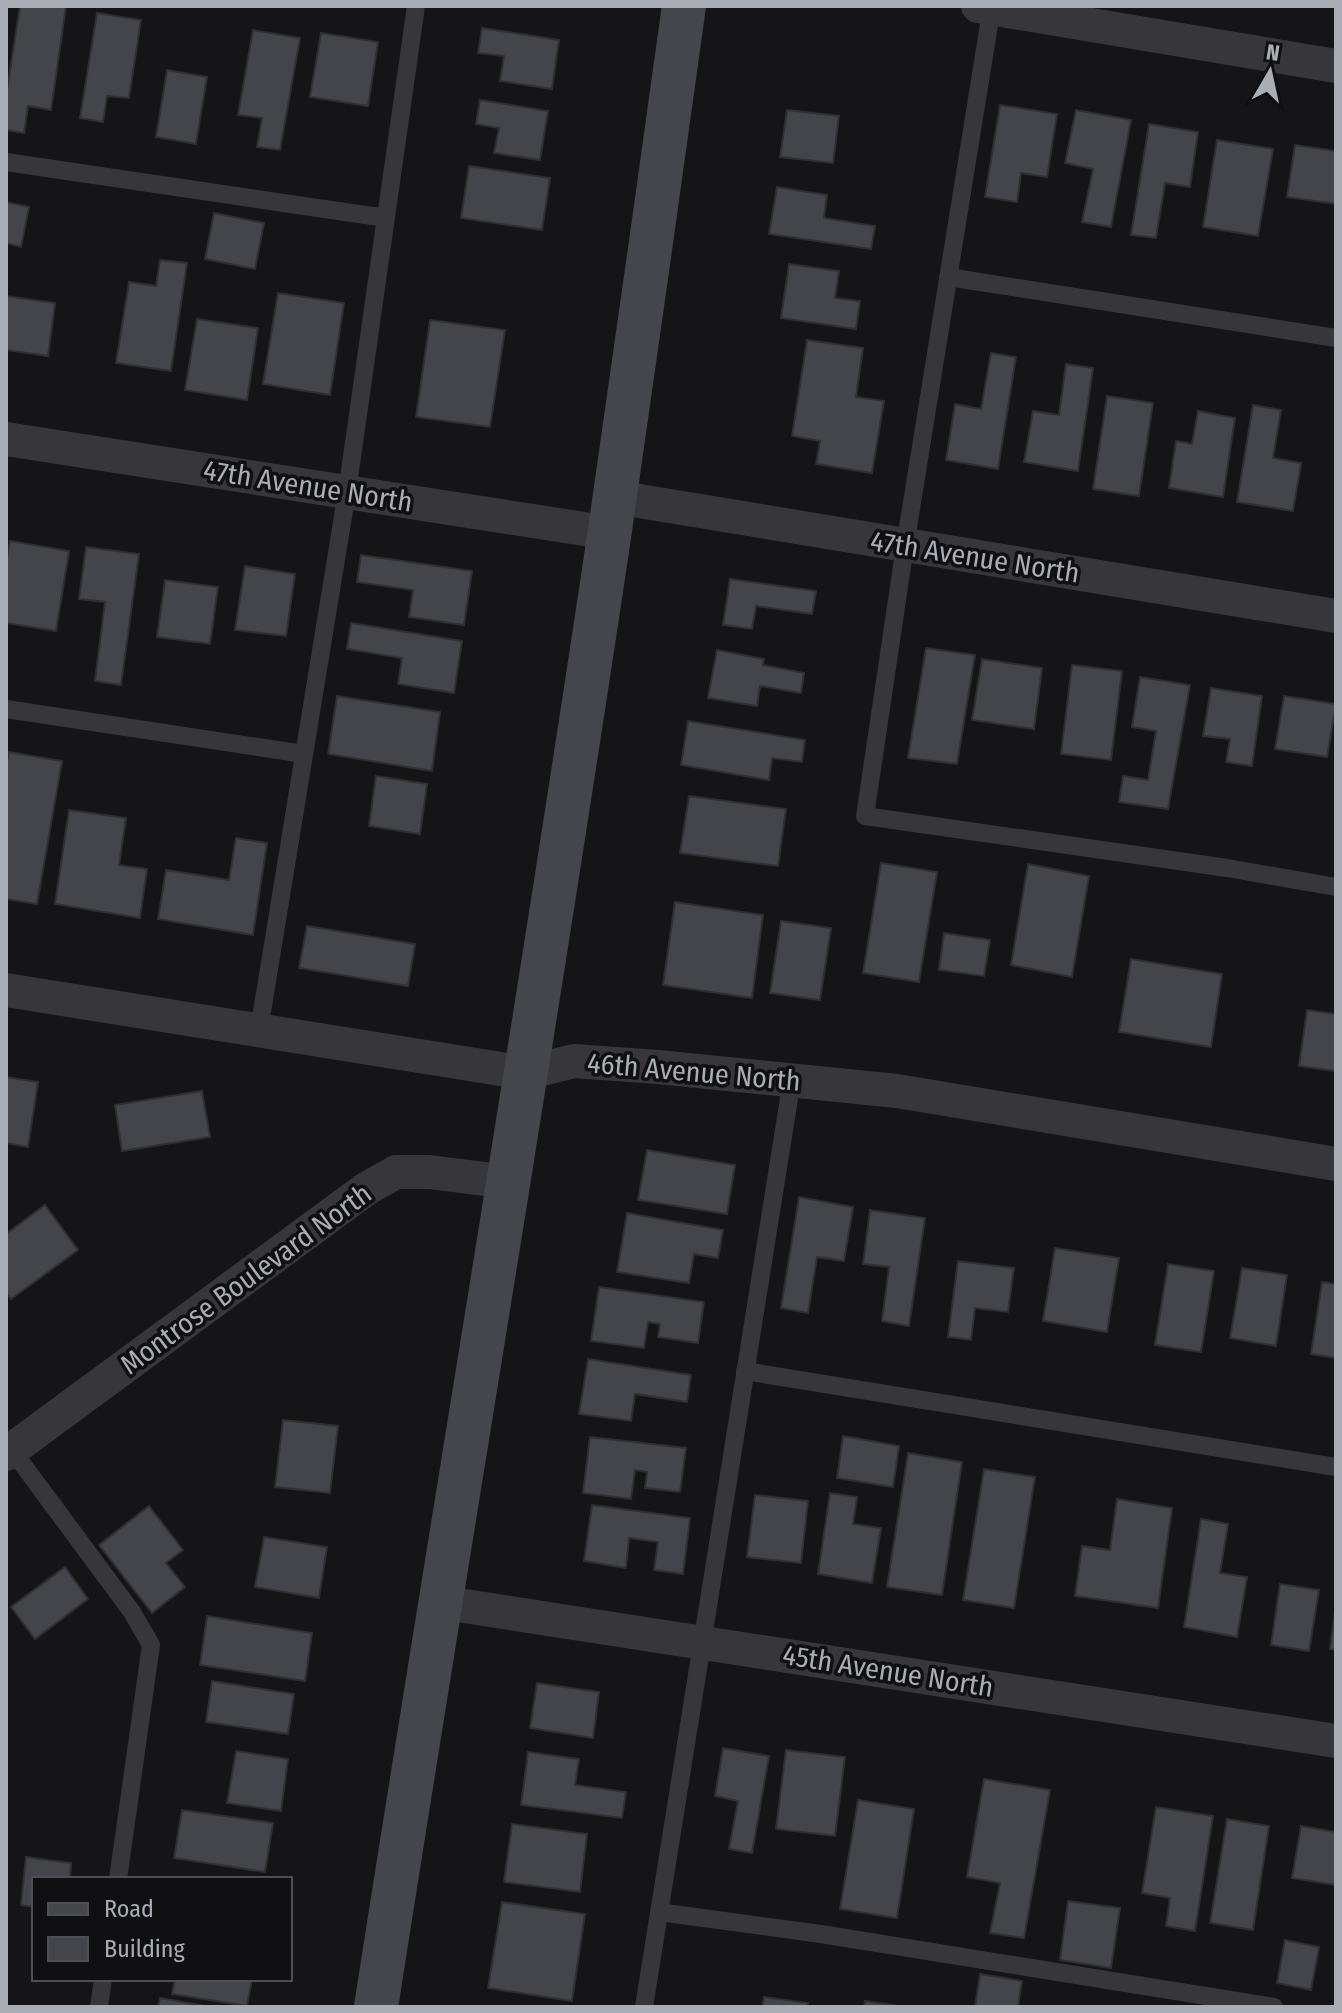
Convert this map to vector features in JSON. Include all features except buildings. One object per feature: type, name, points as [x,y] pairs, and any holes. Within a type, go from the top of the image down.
[{"type":"main road","points":[[376,2007],[612,515],[684,6]]},
{"type":"street","points":[[987,7],[1336,66]]},
{"type":"street","name":"47th Avenue North","points":[[6,439],[347,492],[612,515],[905,546],[1336,616]]},
{"type":"street","name":"46th Avenue North","points":[[6,990],[526,1073],[574,1061],[897,1091],[1336,1164]]},
{"type":"street","name":"Montrose Boulevard North","points":[[9,1452],[366,1189],[396,1172],[429,1172],[508,1182]]},
{"type":"street","name":"45th Avenue North","points":[[439,1602],[1336,1741]]},
{"type":"lane","points":[[259,1030],[347,492],[416,6]]},
{"type":"lane","points":[[987,7],[865,816],[1336,887]]},
{"type":"lane","points":[[6,162],[386,218]]},
{"type":"lane","points":[[948,277],[1336,338]]},
{"type":"lane","points":[[6,709],[304,754]]},
{"type":"lane","points":[[644,2007],[792,1080]]},
{"type":"lane","points":[[745,1371],[1336,1467]]},
{"type":"lane","points":[[9,1452],[132,1612],[151,1645],[118,1877]]},
{"type":"lane","points":[[659,1912],[821,1934],[1274,2007]]},
{"type":"lane","points":[[99,2007],[103,1981]]}]
